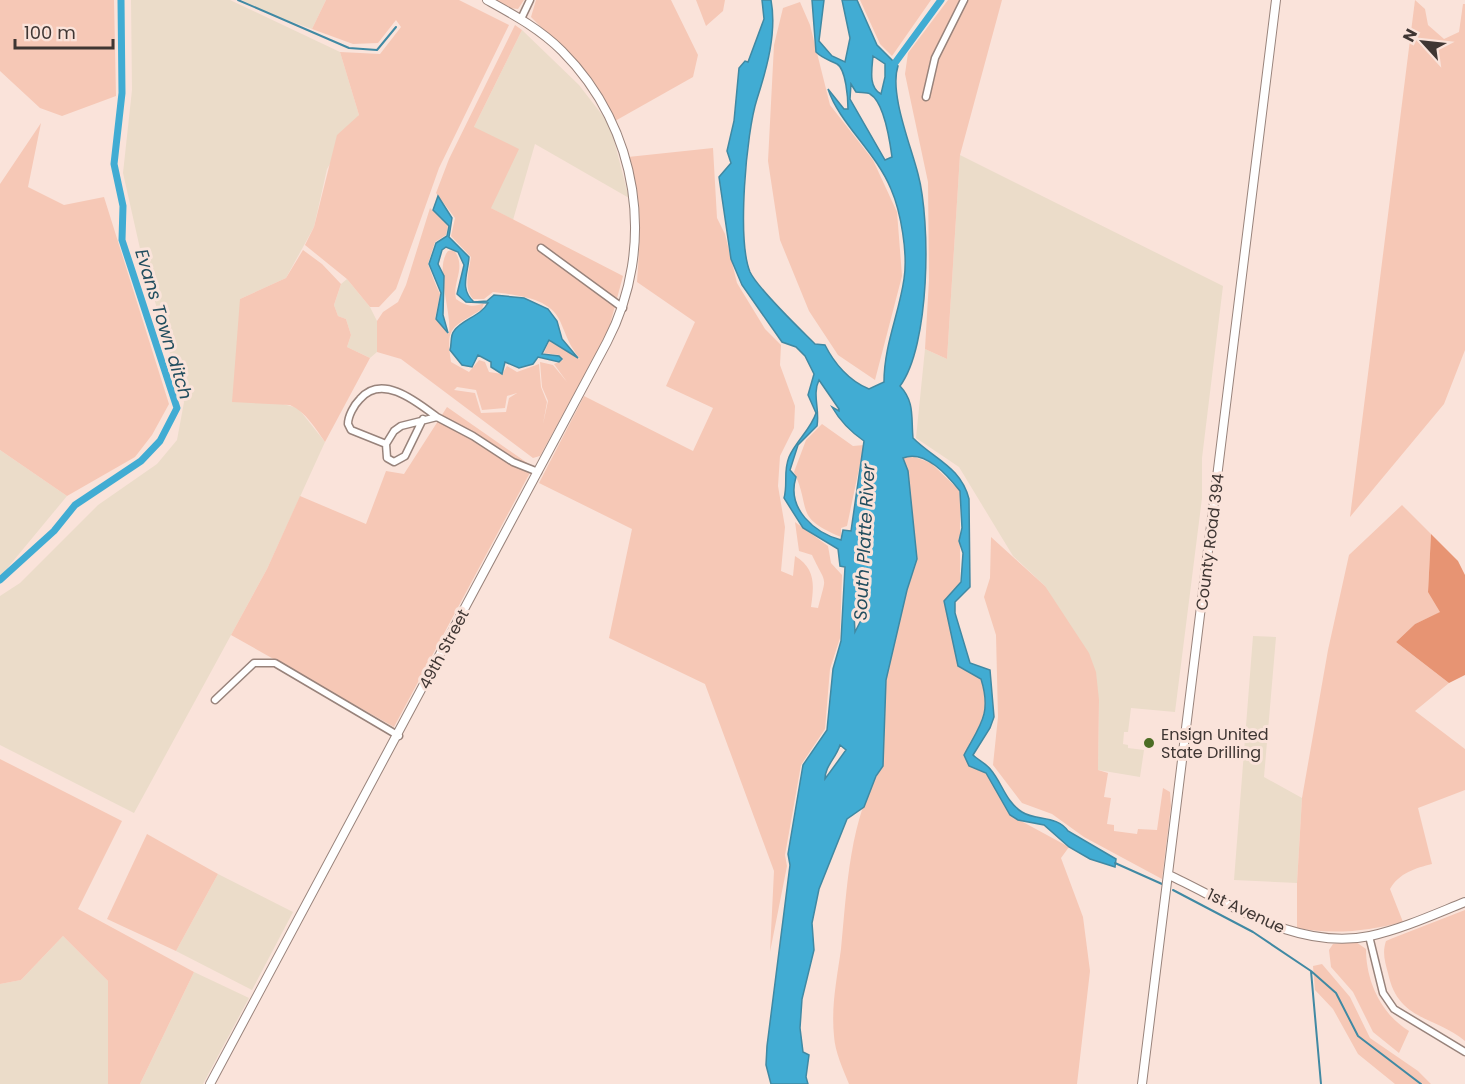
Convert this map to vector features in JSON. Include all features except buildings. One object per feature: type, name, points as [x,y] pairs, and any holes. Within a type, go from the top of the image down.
[{"type":"street","name":"49th Street","points":[[210,1084],[399,736],[623,308],[634,261],[634,201],[623,148],[602,103],[562,51],[521,19],[487,0]]},
{"type":"street","points":[[521,19],[530,0]]},
{"type":"street","points":[[926,97],[935,58],[964,0]]},
{"type":"street","name":"County Road 394","points":[[1142,1084],[1276,0]]},
{"type":"street","points":[[541,248],[623,308]]},
{"type":"street","points":[[386,444],[351,430],[348,424],[358,401],[366,392],[380,387],[388,388],[416,401],[437,417],[473,436],[513,462],[538,472]]},
{"type":"street","points":[[423,419],[405,456],[394,462],[387,459],[386,444],[401,426],[423,419],[437,417]]},
{"type":"street","points":[[215,700],[255,663],[275,663],[399,736]]},
{"type":"street","name":"1st Avenue","points":[[1169,875],[1286,930],[1315,937],[1369,936],[1465,902]]},
{"type":"street","points":[[1369,936],[1383,993],[1394,1010],[1465,1052]]},
{"type":"shaded area","points":[[0,0],[114,0],[116,96],[62,116],[40,108],[0,71]]},
{"type":"shaded area","points":[[131,0],[230,0],[340,52],[359,115],[327,169],[314,227],[286,278],[240,299],[279,403],[298,408],[325,442],[267,569],[134,813],[0,745],[0,596],[20,583],[98,505],[157,464],[177,440],[184,402],[141,253],[123,173],[132,90]]},
{"type":"shaded area","points":[[242,0],[326,0],[312,29],[267,13]]},
{"type":"shaded area","points":[[326,0],[459,0],[509,25],[439,168],[396,289],[379,307],[370,307],[347,279],[305,245],[314,227],[337,135],[359,115],[340,52],[380,54],[401,27],[396,20],[378,43],[353,44],[312,29]]},
{"type":"shaded area","points":[[495,0],[524,0],[518,9],[509,8]]},
{"type":"shaded area","points":[[536,0],[671,0],[698,55],[693,77],[615,121],[586,73],[531,17]]},
{"type":"shaded area","points":[[696,0],[725,0],[723,11],[706,26]]},
{"type":"shaded area","points":[[860,0],[931,0],[892,56],[880,44]]},
{"type":"shaded area","points":[[948,0],[1002,0],[960,155],[947,359],[925,349],[929,280],[928,182],[905,74],[908,53]]},
{"type":"shaded area","points":[[1415,0],[1425,9],[1428,25],[1444,39],[1459,32],[1463,4],[1465,4],[1465,350],[1444,404],[1350,517]]},
{"type":"shaded area","points":[[800,2],[810,25],[830,105],[873,160],[897,212],[902,276],[875,380],[838,355],[809,311],[780,240],[768,161],[774,45],[783,8]]},
{"type":"shaded area","points":[[515,25],[522,30],[474,127],[519,149],[491,208],[623,276],[608,332],[540,456],[533,458],[401,359],[377,352],[377,321],[383,312],[398,302],[406,285],[430,208],[448,226],[446,235],[435,242],[428,264],[440,294],[435,319],[449,333],[443,279],[444,259],[448,251],[454,250],[459,263],[456,299],[470,306],[484,303],[482,309],[453,329],[449,341],[451,362],[469,372],[479,360],[485,362],[489,372],[502,374],[507,366],[517,372],[539,364],[541,387],[547,402],[543,424],[548,401],[542,387],[540,362],[553,365],[567,382],[554,364],[563,360],[559,355],[544,353],[549,341],[580,359],[555,313],[540,302],[521,296],[493,292],[484,299],[473,299],[467,284],[471,257],[451,236],[455,218],[436,193],[449,159]],"holes":[[[457,387],[476,390],[482,410],[505,408],[507,396],[517,393],[509,398],[506,412],[481,413],[475,393],[454,390]]]},
{"type":"shaded area","points":[[522,30],[579,85],[610,125],[629,198],[535,144],[513,220],[491,208],[474,127]]},
{"type":"shaded area","points":[[41,123],[28,187],[64,205],[104,197],[169,404],[152,435],[135,457],[67,496],[0,450],[0,184]]},
{"type":"shaded area","points":[[713,148],[717,218],[725,234],[737,283],[765,329],[781,345],[780,365],[795,406],[794,428],[780,456],[778,486],[785,527],[781,571],[793,576],[795,556],[807,566],[812,578],[811,607],[818,608],[824,580],[812,555],[799,551],[795,522],[828,546],[831,563],[842,575],[840,638],[830,669],[825,729],[801,765],[785,855],[787,866],[770,952],[774,871],[705,684],[609,638],[632,529],[539,483],[584,396],[693,451],[713,408],[666,386],[695,322],[637,282],[639,204],[628,157]]},
{"type":"shaded area","points":[[960,155],[1223,286],[1202,458],[1202,498],[1175,712],[1131,708],[1128,732],[1124,732],[1123,744],[1128,745],[1128,748],[1144,750],[1140,777],[1098,770],[1099,700],[1045,586],[1013,556],[959,467],[916,438],[925,349],[947,359]]},
{"type":"shaded area","points":[[303,250],[322,264],[341,284],[334,305],[338,316],[346,319],[351,335],[347,347],[370,358],[325,442],[305,416],[290,405],[232,402],[240,299],[286,278]]},
{"type":"shaded area","points":[[347,279],[370,307],[377,321],[377,352],[370,358],[347,347],[351,335],[346,319],[338,316],[334,305],[341,284]]},
{"type":"shaded area","points":[[447,407],[533,467],[394,727],[231,635],[267,569],[300,496],[366,524],[386,471],[404,474]]},
{"type":"shaded area","points":[[822,424],[853,446],[864,445],[847,526],[841,528],[841,537],[816,524],[810,518],[794,472],[806,440]]},
{"type":"shaded area","points":[[0,450],[67,496],[0,577]]},
{"type":"shaded area","points":[[909,455],[931,463],[960,491],[960,583],[944,601],[958,666],[981,678],[985,701],[983,719],[964,755],[986,773],[1010,815],[1069,847],[1061,858],[1083,917],[1090,971],[1077,1084],[849,1084],[836,1048],[833,1025],[834,1003],[848,879],[856,830],[863,807],[883,766],[886,680],[907,590],[902,458]]},
{"type":"shaded area","points":[[1402,505],[1431,534],[1428,591],[1441,612],[1415,624],[1396,642],[1449,683],[1415,711],[1465,749],[1465,790],[1418,808],[1432,864],[1403,875],[1390,889],[1403,922],[1351,931],[1297,928],[1302,798],[1328,650],[1349,555]]},
{"type":"shaded area","points":[[1431,534],[1458,561],[1465,575],[1465,675],[1449,683],[1396,642],[1415,624],[1440,612],[1428,592]]},
{"type":"shaded area","points":[[991,537],[1045,586],[1089,653],[1096,672],[1099,700],[1098,770],[1108,773],[1104,797],[1111,798],[1107,824],[1114,825],[1114,831],[1137,834],[1138,829],[1157,830],[1163,788],[1170,792],[1171,806],[1162,879],[1084,837],[1052,814],[1022,803],[993,765],[998,717],[996,635],[984,597],[990,578]]},
{"type":"shaded area","points":[[1253,636],[1276,637],[1264,777],[1302,798],[1297,883],[1234,880]]},
{"type":"shaded area","points":[[0,759],[122,821],[78,909],[194,972],[140,1084],[108,1084],[108,981],[63,936],[21,980],[0,984]]},
{"type":"shaded area","points":[[147,834],[218,874],[176,951],[107,919]]},
{"type":"shaded area","points":[[218,874],[293,912],[252,990],[176,951]]},
{"type":"shaded area","points":[[1465,910],[1465,1041],[1408,1009],[1393,989],[1384,953],[1386,941]]},
{"type":"shaded area","points":[[63,936],[108,981],[108,1084],[0,1084],[0,984],[21,980]]},
{"type":"shaded area","points":[[1356,942],[1366,949],[1369,973],[1377,996],[1390,1016],[1409,1031],[1399,1053],[1373,1032],[1353,992],[1331,967],[1329,950],[1333,944]]},
{"type":"shaded area","points":[[1322,964],[1350,997],[1370,1038],[1418,1071],[1431,1084],[1395,1084],[1358,1054],[1333,1009],[1315,990],[1313,966]]},
{"type":"shaded area","points":[[194,972],[249,998],[203,1084],[140,1084]]},
{"type":"water","name":"South Platte River","points":[[762,0],[771,0],[772,37],[749,136],[744,186],[744,236],[750,272],[770,298],[815,344],[825,345],[838,365],[849,376],[869,389],[884,382],[886,355],[904,279],[905,258],[901,221],[895,198],[884,175],[833,102],[828,89],[844,109],[848,109],[843,72],[837,64],[816,52],[812,0],[824,0],[819,41],[832,56],[845,62],[850,38],[842,0],[857,0],[877,45],[898,66],[896,90],[922,195],[926,252],[922,314],[910,367],[900,386],[910,404],[913,438],[953,471],[960,479],[969,499],[970,587],[955,602],[955,613],[970,663],[990,670],[994,717],[990,728],[973,755],[989,768],[1008,798],[1022,812],[1058,823],[1116,859],[1115,867],[1090,859],[1069,847],[1044,825],[1018,820],[1010,815],[986,773],[969,766],[964,755],[983,719],[984,691],[981,679],[958,666],[944,601],[961,582],[963,553],[959,541],[962,528],[960,491],[949,478],[928,461],[920,457],[903,458],[908,471],[917,559],[907,590],[886,680],[883,766],[876,776],[864,807],[847,819],[819,889],[812,923],[814,950],[802,999],[800,1028],[803,1052],[809,1055],[806,1077],[808,1084],[771,1084],[766,1065],[767,1046],[790,865],[788,854],[803,765],[827,730],[833,669],[841,641],[845,567],[840,566],[838,549],[803,528],[784,498],[789,457],[816,413],[808,395],[814,374],[805,356],[796,347],[782,342],[742,285],[731,259],[719,177],[731,163],[727,151],[734,121],[739,68],[745,61],[748,62],[764,19]],"holes":[[[873,56],[885,64],[881,94],[874,87]],[[851,84],[856,92],[869,93],[875,98],[886,123],[892,157],[885,160],[850,99]],[[819,380],[839,409],[839,411],[832,407],[839,417],[864,441],[851,531],[843,530],[841,540],[822,532],[805,518],[795,499],[796,477],[790,470],[798,445],[817,426]],[[859,594],[862,618],[855,632],[854,614]],[[840,745],[846,750],[825,779]]]},
{"type":"water","points":[[438,196],[452,218],[449,237],[469,257],[466,287],[469,297],[474,302],[487,301],[494,295],[524,298],[548,309],[557,321],[562,339],[578,358],[549,340],[542,354],[559,356],[562,359],[559,362],[538,357],[533,364],[519,368],[505,362],[502,374],[491,367],[491,362],[478,355],[472,367],[462,365],[450,350],[453,333],[457,327],[480,312],[488,303],[466,302],[457,294],[464,265],[458,252],[446,247],[442,250],[438,264],[444,276],[443,315],[448,333],[436,319],[441,293],[429,264],[436,243],[447,236],[449,226],[433,210]]},
{"type":"waterway","name":"Evans Town ditch","points":[[0,580],[54,531],[75,505],[141,461],[160,441],[177,408],[122,240],[123,206],[114,164],[122,93],[121,0]]},
{"type":"waterway","points":[[238,0],[349,48],[377,50],[396,27]]},
{"type":"waterway","points":[[892,67],[941,0]]},
{"type":"waterway","points":[[1115,863],[1162,884]]},
{"type":"waterway","points":[[1173,890],[1253,932],[1311,971],[1336,993],[1358,1036],[1421,1084]]},
{"type":"waterway","points":[[1311,971],[1321,1084]]},
{"type":"place","name":"Ensign United State Drilling","points":[[1149,743]]}]
